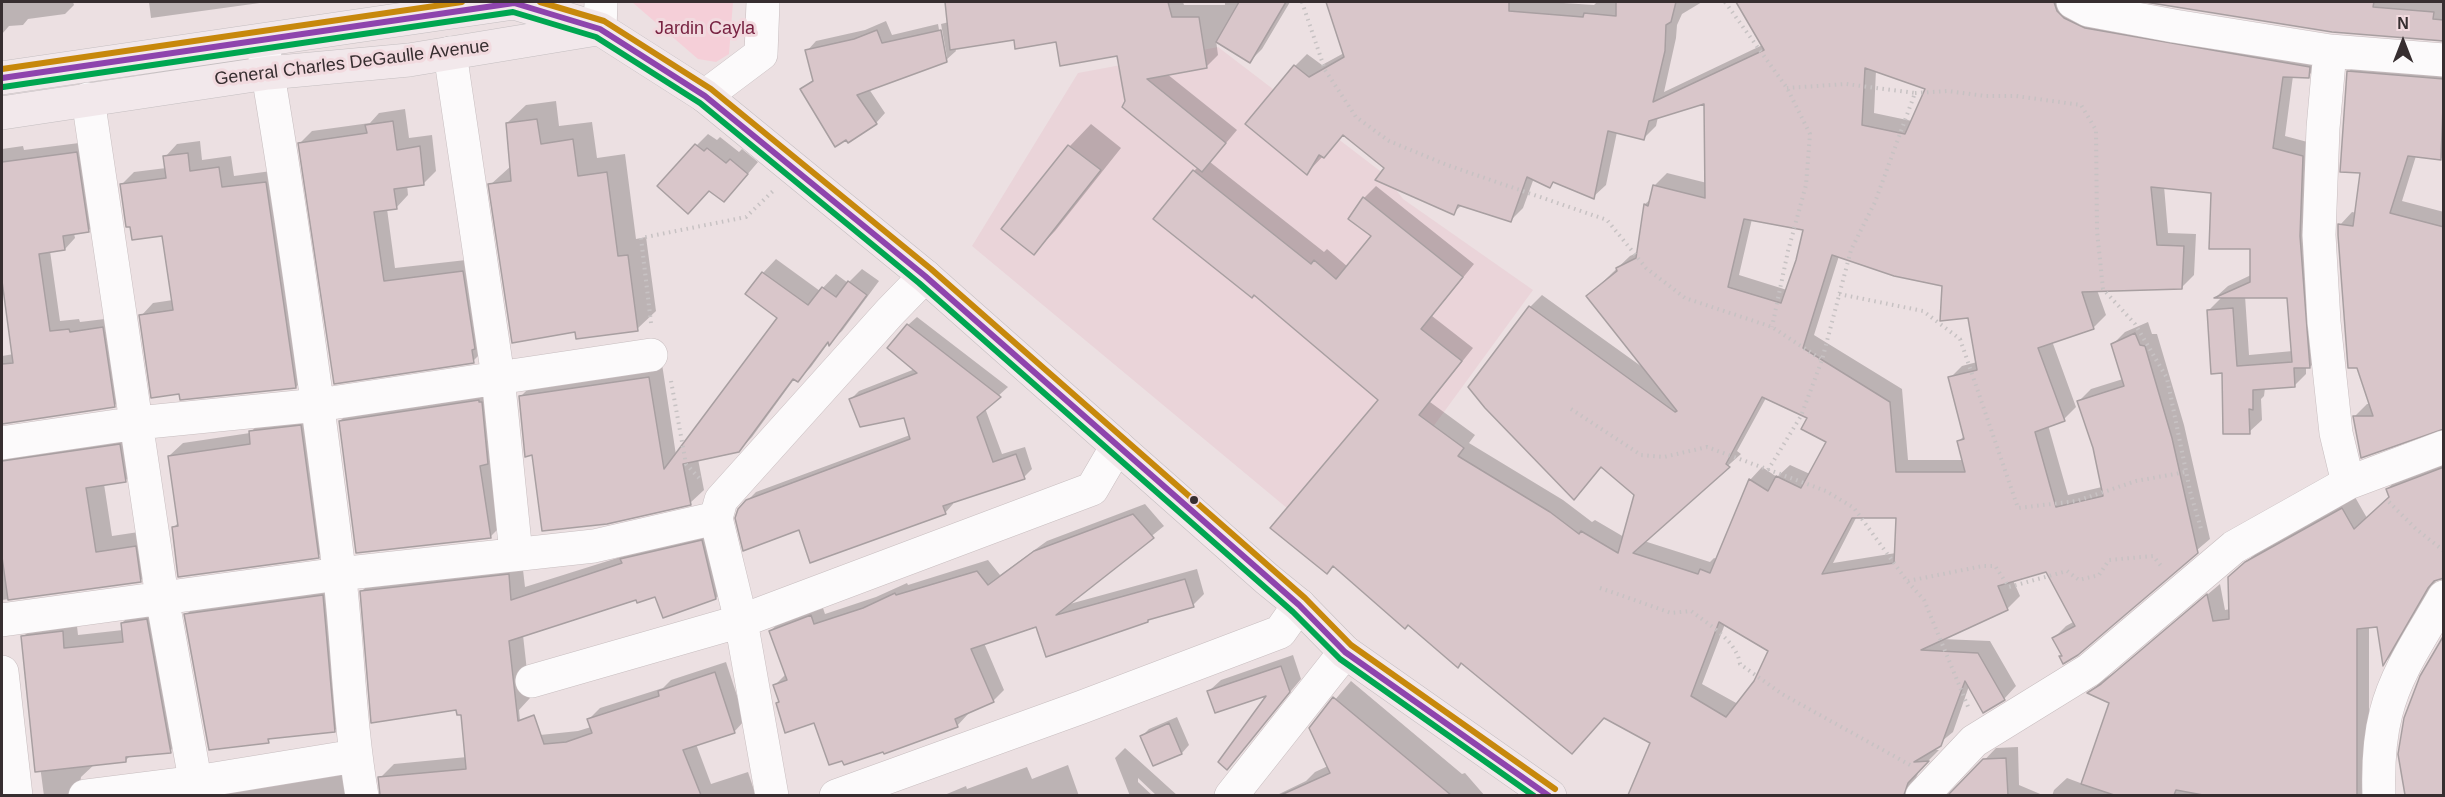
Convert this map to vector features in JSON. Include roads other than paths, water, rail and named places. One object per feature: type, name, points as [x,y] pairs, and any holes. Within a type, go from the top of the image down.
[{"type":"main road","name":"General Charles DeGaulle Avenue","points":[[2,78],[514,3],[601,15]]},
{"type":"main road","points":[[601,15],[705,96],[925,276],[1299,604],[1345,652],[1550,795]]},
{"type":"main road","name":"General Charles DeGaulle Avenue","points":[[2,113],[268,73],[409,60],[450,53],[601,15]]},
{"type":"street","points":[[705,96],[761,54],[763,2]]},
{"type":"street","points":[[2073,2],[2088,10],[2330,51],[2444,60]]},
{"type":"street","points":[[262,40],[318,405],[339,574],[355,756],[362,795]]},
{"type":"street","points":[[2330,51],[2323,128],[2319,235],[2324,322],[2336,433],[2359,479]]},
{"type":"street","points":[[450,53],[498,377],[516,554]]},
{"type":"street","points":[[88,99],[162,597],[197,789]]},
{"type":"street","points":[[2,620],[339,574],[594,546],[718,509],[925,276]]},
{"type":"street","points":[[2,443],[136,423],[318,405],[651,355]]},
{"type":"street","points":[[532,681],[741,621],[1092,489],[1117,446]]},
{"type":"street","points":[[1929,788],[1974,741],[2089,670],[2234,548],[2359,479],[2444,447]]},
{"type":"street","points":[[718,509],[741,621],[772,795]]},
{"type":"street","points":[[2379,795],[2378,762],[2386,712],[2405,667],[2444,597]]},
{"type":"street","points":[[836,795],[1082,707],[1280,632],[1299,604]]},
{"type":"street","points":[[1231,795],[1345,652]]},
{"type":"street","points":[[2,672],[16,795]]},
{"type":"street","points":[[85,795],[197,789],[355,756]]},
{"type":"park label","name":"Jardin Cayla","points":[[705,29]]}]
